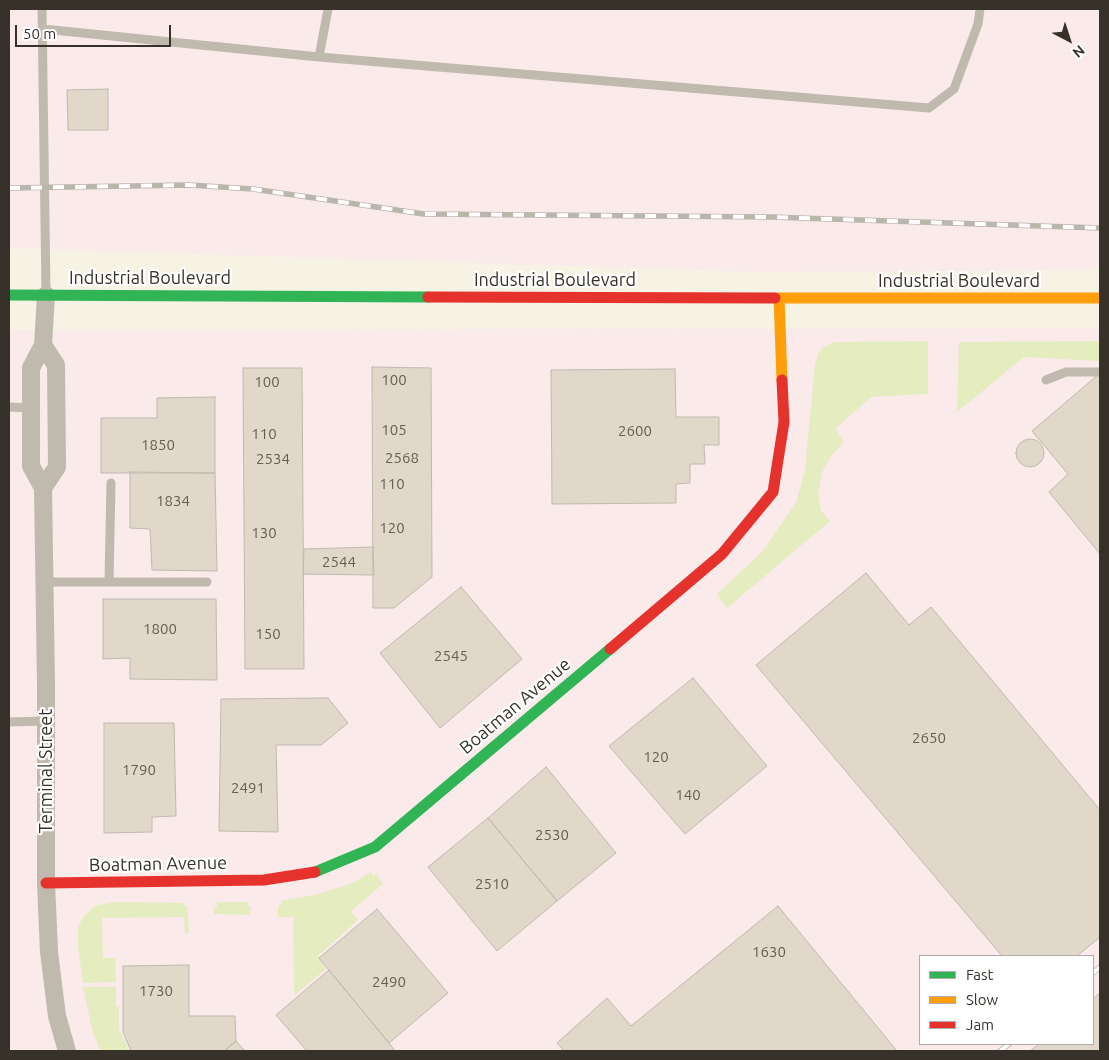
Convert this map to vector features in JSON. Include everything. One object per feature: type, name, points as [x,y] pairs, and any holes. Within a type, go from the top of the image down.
[{"type":"main road","name":"Industrial Boulevard","points":[[9,295],[1100,298]]},
{"type":"main road","name":"Boatman Avenue","points":[[46,883],[264,880],[316,872],[375,847],[722,554],[773,492],[784,422],[779,298]]},
{"type":"street","name":"Terminal Street","points":[[46,295],[43,345],[31,368],[31,466],[43,488],[46,883],[49,952],[57,1016],[67,1051]]},
{"type":"street","points":[[43,345],[56,365],[57,467],[43,488]]},
{"type":"lane","points":[[42,9],[46,295]]},
{"type":"lane","points":[[319,57],[328,9]]},
{"type":"lane","points":[[43,29],[319,57],[929,108],[954,89],[978,24],[980,9]]},
{"type":"lane","points":[[1046,380],[1066,372],[1100,372]]},
{"type":"lane","points":[[9,407],[31,408]]},
{"type":"lane","points":[[109,582],[111,483]]},
{"type":"lane","points":[[44,582],[207,582]]},
{"type":"lane","points":[[9,722],[46,721]]},
{"type":"shaded area","points":[[9,9],[1100,9],[1100,270],[763,272],[9,248]]},
{"type":"shaded area","points":[[1100,328],[1100,1051],[9,1051],[9,330]]},
{"type":"green space","points":[[928,341],[928,394],[871,397],[835,429],[844,441],[831,456],[822,472],[818,495],[821,511],[830,521],[727,608],[717,594],[762,552],[796,503],[805,470],[815,365],[818,354],[824,347],[835,342]]},
{"type":"green space","points":[[1100,341],[1100,361],[1024,357],[957,412],[959,342]]},
{"type":"green space","points":[[371,872],[373,876],[376,874],[383,884],[351,911],[358,920],[318,956],[326,969],[294,995],[293,917],[278,917],[278,906],[281,905],[281,901],[315,895],[341,887],[355,882]]},
{"type":"green space","points":[[115,902],[184,903],[184,906],[187,906],[189,933],[185,933],[184,917],[102,918],[103,958],[115,958],[116,982],[83,983],[78,947],[78,929],[82,919],[91,909],[97,905]]},
{"type":"green space","points":[[217,902],[248,902],[248,906],[251,906],[250,915],[214,914],[214,907],[217,907]]},
{"type":"green space","points":[[83,987],[116,987],[116,1006],[119,1007],[119,1029],[129,1051],[100,1051],[92,1029]]},
{"type":"building","points":[[108,89],[108,130],[68,130],[67,90]]},
{"type":"building","points":[[372,367],[431,368],[432,577],[394,608],[373,608]]},
{"type":"building","points":[[243,368],[302,368],[304,669],[245,669]]},
{"type":"building","points":[[675,369],[676,417],[719,417],[719,445],[704,445],[705,464],[690,464],[690,483],[676,484],[676,503],[552,504],[551,370]]},
{"type":"building","points":[[1099,374],[1100,554],[1049,492],[1068,474],[1032,431]]},
{"type":"building","points":[[215,397],[215,473],[101,473],[101,418],[157,418],[157,398]]},
{"type":"building","points":[[1030,439],[1040,443],[1044,453],[1040,463],[1030,467],[1020,463],[1016,453],[1020,443]]},
{"type":"building","points":[[130,472],[215,473],[217,571],[152,570],[150,529],[130,528]]},
{"type":"building","points":[[373,547],[374,575],[303,574],[304,549]]},
{"type":"building","points":[[866,573],[909,625],[931,607],[1100,810],[1100,937],[1078,955],[1001,955],[756,665]]},
{"type":"building","points":[[461,587],[522,659],[440,728],[380,653]]},
{"type":"building","points":[[103,599],[216,599],[217,680],[130,679],[130,658],[103,659]]},
{"type":"building","points":[[693,678],[767,766],[685,834],[609,746]]},
{"type":"building","points":[[328,698],[348,723],[321,745],[276,745],[278,832],[219,831],[221,699]]},
{"type":"building","points":[[104,723],[174,723],[176,816],[152,817],[152,832],[104,833]]},
{"type":"building","points":[[546,767],[616,853],[557,901],[488,818]]},
{"type":"building","points":[[488,818],[557,901],[497,951],[428,867]]},
{"type":"building","points":[[778,906],[897,1051],[564,1051],[557,1043],[607,998],[631,1026]]},
{"type":"building","points":[[377,909],[448,993],[389,1043],[319,958]]},
{"type":"building","points":[[189,965],[189,1016],[235,1016],[236,1041],[224,1051],[131,1051],[123,1032],[123,966]]},
{"type":"building","points":[[329,970],[395,1051],[307,1051],[276,1015]]},
{"type":"building","points":[[1100,993],[1100,1051],[1030,1051],[1038,1045],[1094,1045],[1094,998]]},
{"type":"building","points":[[236,1041],[245,1051],[224,1051]]},
{"type":"railway","points":[[9,188],[189,185],[253,189],[424,214],[770,217],[1100,228]]},
{"type":"railway","points":[[1094,972],[1100,967]]},
{"type":"railway","points":[[1000,1051],[1008,1045]]},
{"type":"traffic: fast","points":[[9,295],[428,297]]},
{"type":"traffic: fast","points":[[315,872],[375,847],[610,649]]},
{"type":"traffic: slow","points":[[775,298],[1100,298]]},
{"type":"traffic: slow","points":[[779,298],[782,380]]},
{"type":"traffic: jam","points":[[428,297],[775,298]]},
{"type":"traffic: jam","points":[[610,649],[722,554],[773,492],[784,422],[782,380]]},
{"type":"traffic: jam","points":[[46,883],[264,880],[315,872]]}]
